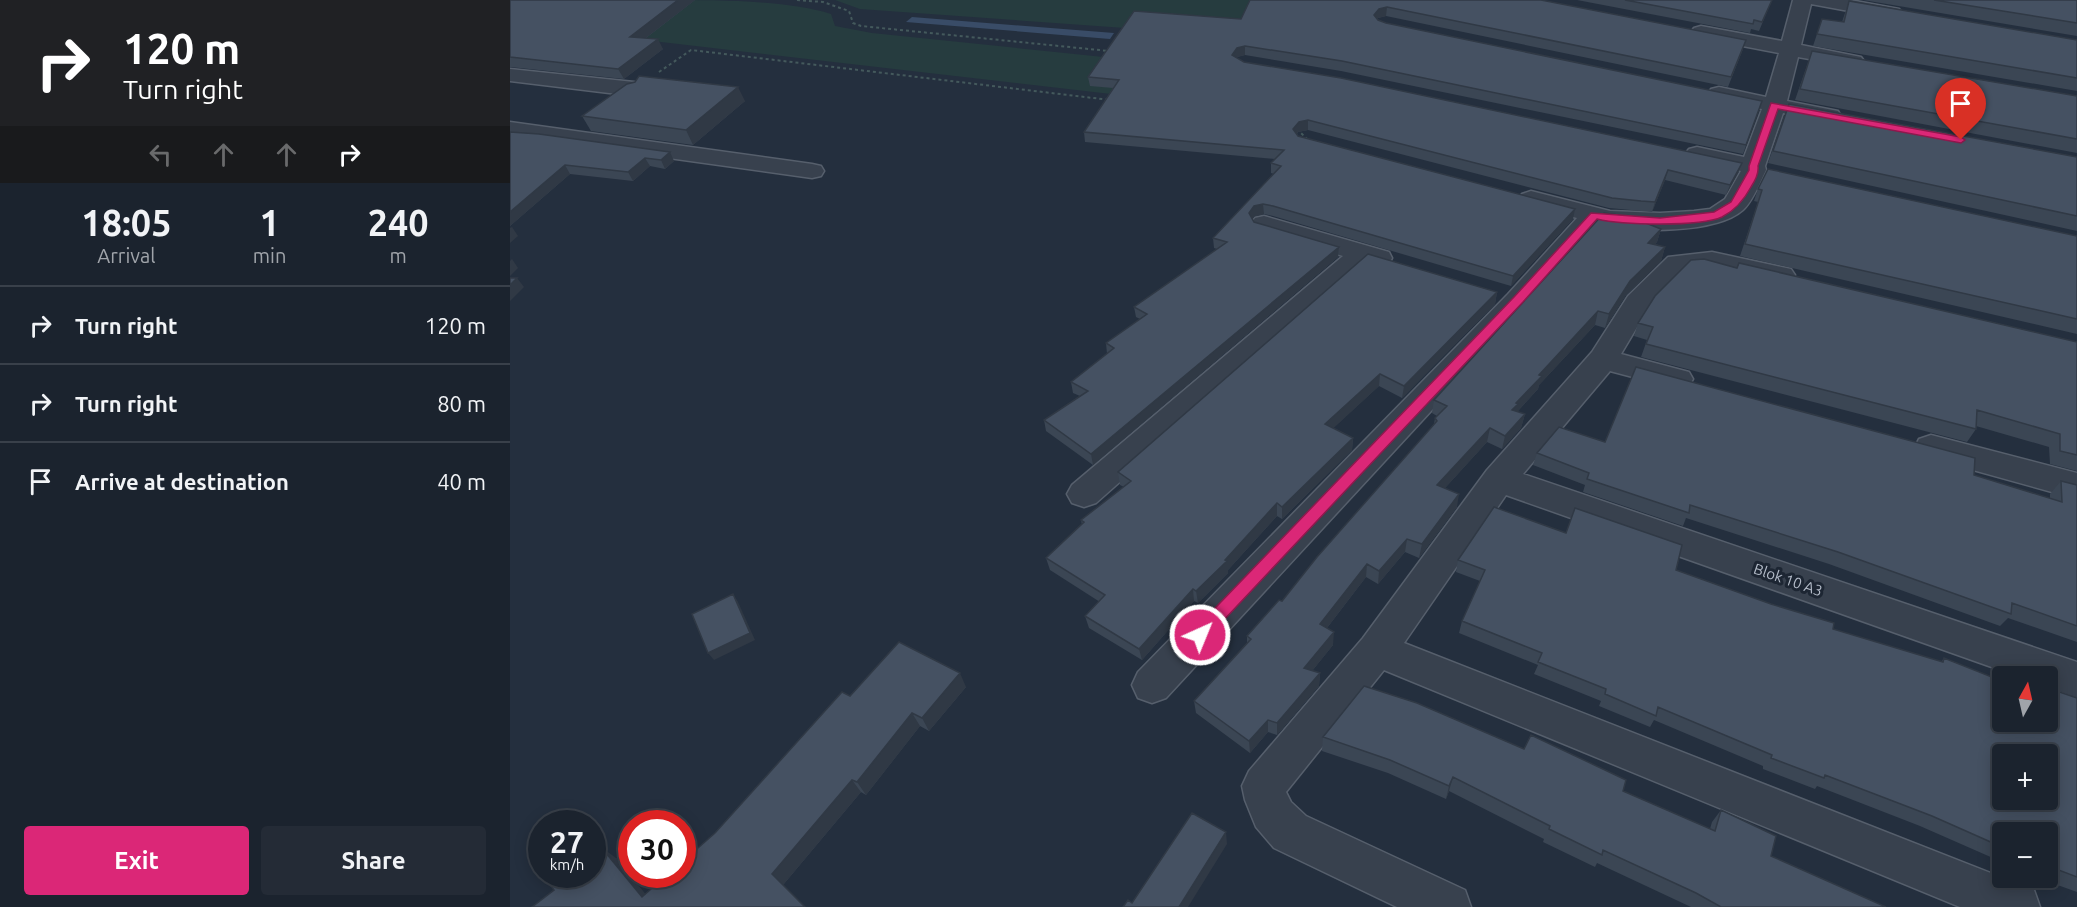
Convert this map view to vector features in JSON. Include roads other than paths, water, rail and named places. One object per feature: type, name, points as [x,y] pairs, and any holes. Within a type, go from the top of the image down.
[{"type":"street","points":[[1506,192],[1610,219],[1660,222],[1717,215],[1735,204],[1762,170],[1774,105],[1803,0]]},
{"type":"street","points":[[1817,0],[1911,16]]},
{"type":"street","points":[[1686,30],[1870,64]]},
{"type":"street","points":[[510,75],[634,89]]},
{"type":"street","points":[[1695,89],[1856,121]]},
{"type":"street","points":[[510,129],[812,171]]},
{"type":"street","points":[[1674,150],[1762,170]]},
{"type":"street","points":[[1152,685],[1507,296],[1594,215]]},
{"type":"street","points":[[1264,224],[1408,267]]},
{"type":"street","points":[[1084,495],[1363,253]]},
{"type":"street","points":[[1448,907],[1290,831],[1276,820],[1265,802],[1264,786],[1377,650],[1499,480],[1603,359],[1638,302],[1678,262],[1712,260],[1801,280]]},
{"type":"street","points":[[1603,359],[1707,387]]},
{"type":"street","points":[[1904,439],[2077,486]]},
{"type":"street","name":"Blok 10 A3","points":[[1499,480],[2077,680]]},
{"type":"street","points":[[1377,650],[2016,907]]},
{"type":"water","points":[[912,17],[1114,33],[1110,39],[906,22]]}]
